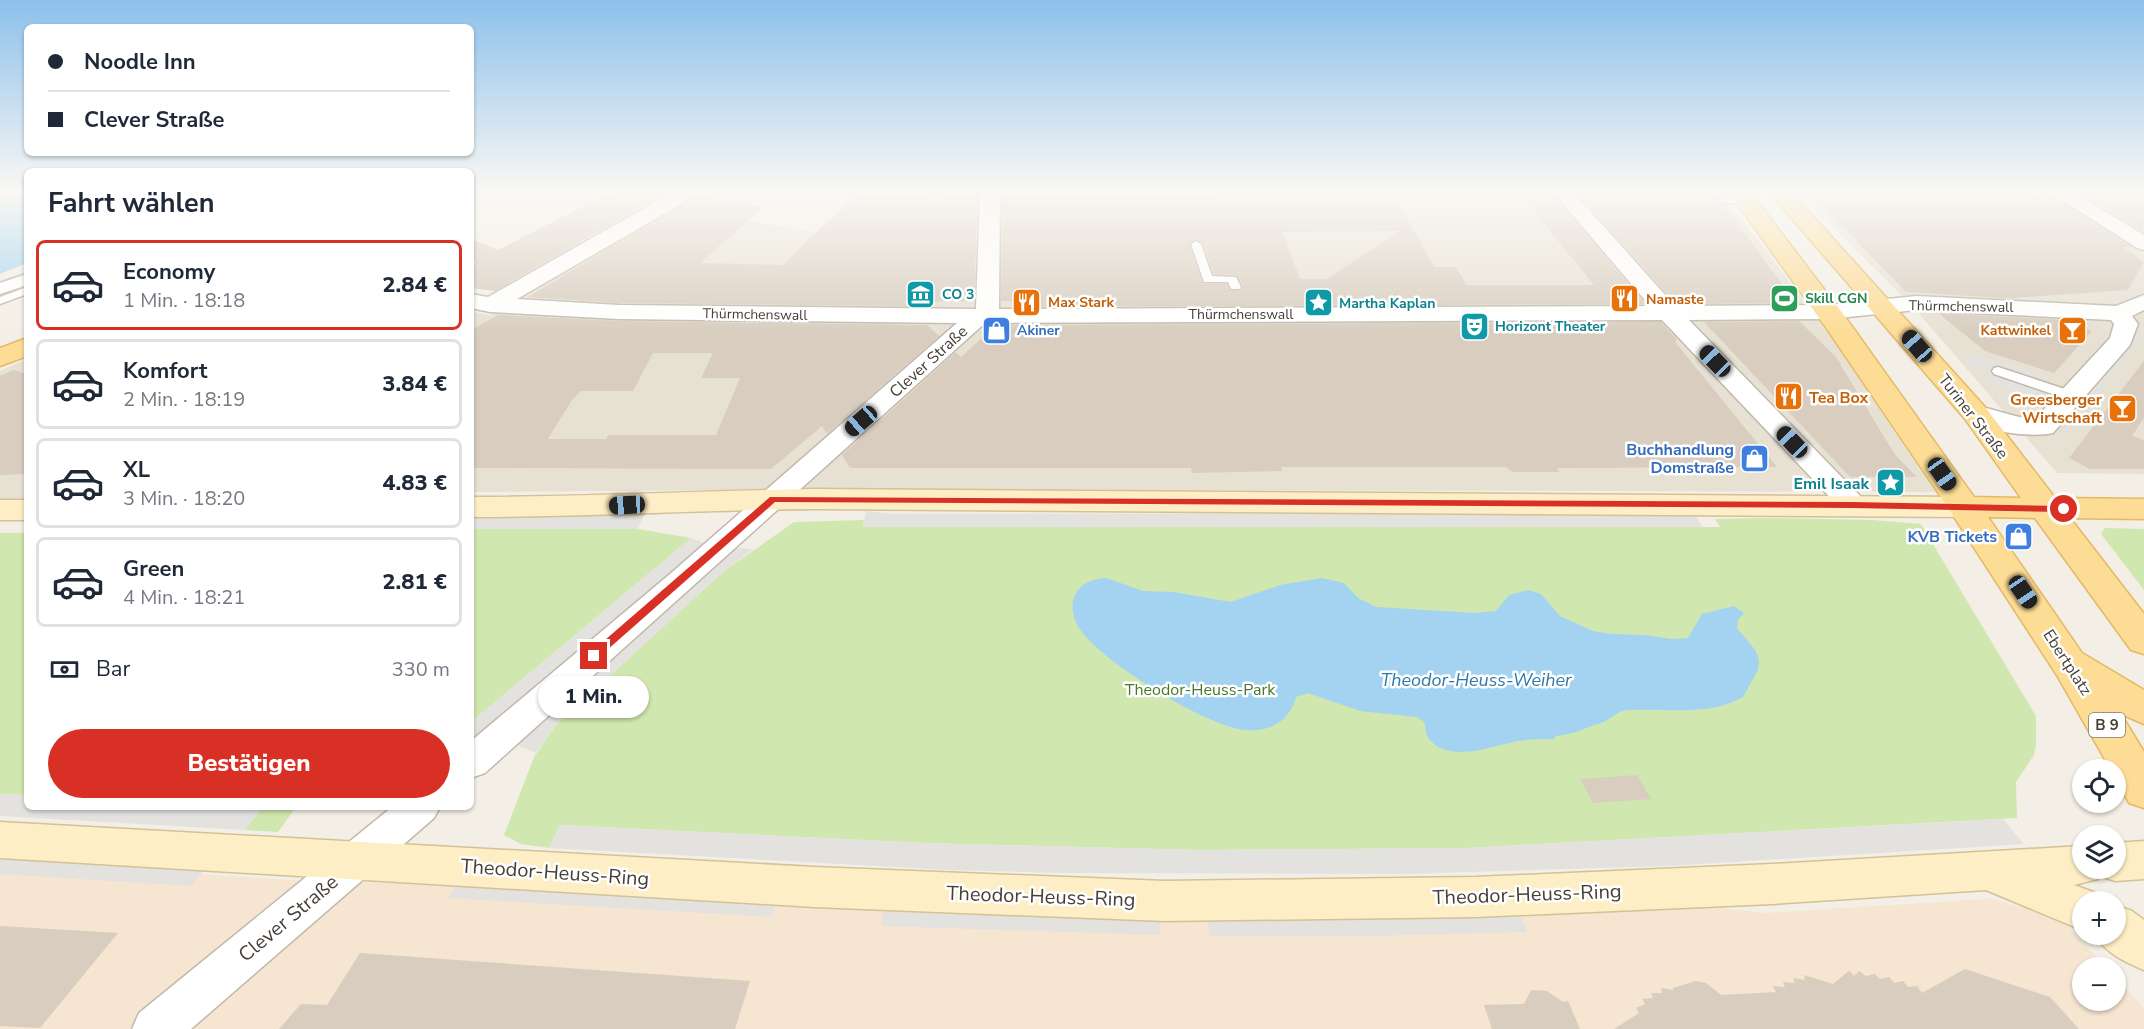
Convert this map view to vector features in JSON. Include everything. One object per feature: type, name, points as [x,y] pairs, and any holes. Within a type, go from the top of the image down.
[{"type":"main road","points":[[1770,240],[1829,312],[1965,507]]},
{"type":"main road","name":"Turiner Straße","points":[[1823,240],[1975,413],[2044,509]]},
{"type":"main road","points":[[0,340],[24,329]]},
{"type":"main road","points":[[0,358],[24,347]]},
{"type":"main road","points":[[474,507],[582,507],[773,500],[1852,505],[2144,509]]},
{"type":"main road","name":"Ebertplatz","points":[[1965,507],[2068,660],[2144,791]]},
{"type":"main road","points":[[2044,509],[2144,641]]},
{"type":"main road","points":[[0,510],[24,510]]},
{"type":"main road","name":"B 9","points":[[2068,660],[2144,709]]},
{"type":"main road","name":"Theodor-Heuss-Ring","points":[[0,840],[814,887],[1166,901],[1476,897],[1991,872],[2072,866]]},
{"type":"main road","points":[[2126,861],[2144,860]]},
{"type":"main road","points":[[1991,872],[2072,905]]},
{"type":"main road","points":[[2126,934],[2144,948]]},
{"type":"street","points":[[478,307],[600,240]]},
{"type":"street","points":[[983,316],[987,240]]},
{"type":"street","points":[[1604,240],[1668,312],[1852,505]]},
{"type":"street","points":[[0,289],[24,280]]},
{"type":"street","points":[[1975,413],[2006,424],[2028,428],[2043,427],[2121,340],[2126,324],[2120,313],[2144,302]]},
{"type":"street","name":"Thürmchenswall","points":[[478,307],[619,312],[983,316],[1242,310],[1829,312],[1916,303],[2120,313]]},
{"type":"street","name":"Clever Straße","points":[[474,760],[983,316]]},
{"type":"street","name":"Clever Straße","points":[[156,1029],[417,810]]},
{"type":"lane","points":[[1196,244],[1208,280],[1232,279],[1234,287]]},
{"type":"lane","points":[[0,301],[24,291]]},
{"type":"lane","points":[[1998,371],[2072,396]]},
{"type":"shaded area","points":[[622,240],[1758,240],[1822,324],[1935,492],[852,489],[474,492],[474,312],[490,315]]},
{"type":"shaded area","points":[[1846,240],[2144,240],[2144,474],[2057,473],[1914,308]]},
{"type":"shaded area","points":[[2138,330],[2144,332],[2144,336],[2108,380],[2099,378]]},
{"type":"shaded area","points":[[1968,352],[2050,378],[2022,409],[1998,400],[2008,390],[1984,381],[1990,374],[1973,368],[1965,361],[1964,358],[1972,357]]},
{"type":"shaded area","points":[[24,360],[24,500],[0,500],[0,371]]},
{"type":"shaded area","points":[[2097,383],[2106,386],[2068,431],[2058,428]]},
{"type":"shaded area","points":[[866,511],[894,514],[1693,513],[1703,527],[863,527]]},
{"type":"shaded area","points":[[645,513],[638,529],[474,529],[474,514]]},
{"type":"shaded area","points":[[691,538],[709,545],[474,746],[474,719]]},
{"type":"shaded area","points":[[734,548],[754,549],[723,572],[557,724],[536,753],[515,744]]},
{"type":"shaded area","points":[[0,794],[24,795],[24,810],[260,810],[245,830],[0,816]]},
{"type":"shaded area","points":[[2003,819],[2024,844],[1669,866],[1402,874],[1061,873],[948,870],[549,848],[560,825],[925,843],[1198,850],[1465,848]]},
{"type":"shaded area","points":[[0,858],[203,871],[191,886],[0,874]]},
{"type":"shaded area","points":[[0,861],[290,880],[1135,906],[1650,901],[1766,913],[1989,899],[2059,917],[2072,931],[2072,945],[2085,945],[2097,957],[2072,957],[2072,1011],[2126,1011],[2126,989],[2144,1008],[2144,1029],[0,1029]]},
{"type":"shaded area","points":[[455,886],[775,906],[771,917],[448,898]]},
{"type":"shaded area","points":[[883,912],[1159,920],[1160,935],[881,926]]},
{"type":"shaded area","points":[[1521,917],[1527,932],[1370,936],[1209,936],[1208,920]]},
{"type":"green space","name":"Theodor-Heuss-Park","points":[[1715,519],[1873,520],[1921,524],[2036,716],[2034,755],[2016,782],[2017,818],[1465,848],[1198,850],[925,843],[560,825],[549,848],[521,844],[504,835],[534,757],[557,724],[723,572],[794,522],[864,520],[863,527],[1720,527]]},
{"type":"green space","points":[[2105,528],[2144,529],[2144,590],[2101,534]]},
{"type":"green space","points":[[474,529],[638,529],[691,538],[474,719]]},
{"type":"green space","points":[[0,533],[24,533],[24,795],[0,794]]},
{"type":"green space","points":[[260,810],[294,810],[278,832],[245,830]]},
{"type":"water","points":[[0,240],[24,240],[24,264],[0,274]]},
{"type":"water","name":"Theodor-Heuss-Weiher","points":[[1106,578],[1143,591],[1174,592],[1231,602],[1280,585],[1322,578],[1344,583],[1358,598],[1376,607],[1475,613],[1496,611],[1509,595],[1528,590],[1541,594],[1560,616],[1593,631],[1671,639],[1688,638],[1702,614],[1734,606],[1744,613],[1738,620],[1737,628],[1756,651],[1759,660],[1758,670],[1743,697],[1716,707],[1686,710],[1627,710],[1574,733],[1555,736],[1555,739],[1518,741],[1472,751],[1448,751],[1438,746],[1429,739],[1424,722],[1417,717],[1360,711],[1308,693],[1296,697],[1289,713],[1277,724],[1262,729],[1244,730],[1227,726],[1181,705],[1130,674],[1091,642],[1079,628],[1075,619],[1073,601],[1080,588],[1087,583]]},
{"type":"building","points":[[474,240],[498,250],[517,240],[584,240],[495,291],[474,288],[474,265],[476,264]]},
{"type":"building","points":[[623,240],[726,240],[700,263],[783,265],[809,240],[976,240],[974,301],[904,302],[908,306],[619,303],[528,297]]},
{"type":"building","points":[[1002,240],[1196,240],[1189,245],[1203,284],[1227,284],[1231,291],[1241,291],[1243,286],[1236,275],[1214,274],[1203,243],[1199,240],[1286,240],[1300,279],[1327,279],[1386,240],[1419,240],[1434,267],[1456,267],[1467,285],[1594,285],[1557,240],[1591,240],[1645,304],[1017,307],[1023,301],[1001,301]]},
{"type":"building","points":[[1619,240],[1750,240],[1796,303],[1676,304]]},
{"type":"building","points":[[1855,240],[2120,240],[2132,248],[2123,247],[2144,262],[2128,290],[2014,298],[2017,299],[1906,292]]},
{"type":"building","points":[[1938,313],[2065,320],[2092,331],[2054,373],[1985,351]]},
{"type":"building","points":[[498,315],[619,321],[927,325],[939,336],[827,434],[822,426],[771,469],[474,468],[474,328]],"holes":[[[653,353],[713,353],[701,378],[740,378],[716,435],[608,435],[606,439],[548,439],[572,400],[581,391],[633,391]]]},
{"type":"building","points":[[1799,321],[1836,357],[1895,455],[1917,477],[1850,477],[1704,322]]},
{"type":"building","points":[[1661,322],[1777,467],[1557,468],[1559,472],[1513,472],[1506,467],[1281,467],[1282,471],[1192,473],[1191,468],[850,468],[842,455],[956,352],[961,357],[996,325]]},
{"type":"building","points":[[2144,361],[2144,418],[2132,436],[2144,440],[2144,469],[2090,469],[2069,458]]},
{"type":"building","points":[[14,370],[24,373],[24,474],[0,475],[0,376]]},
{"type":"building","points":[[1637,775],[1651,799],[1593,803],[1580,779]]},
{"type":"building","points":[[0,926],[118,933],[40,1028],[0,1026]]},
{"type":"building","points":[[360,953],[750,981],[735,1029],[279,1029],[301,1004],[327,1005]]},
{"type":"building","points":[[1965,969],[2050,997],[2079,1029],[1614,1029],[1639,1013],[1636,1008],[1645,1004],[1642,999],[1653,998],[1651,993],[1662,993],[1661,988],[1673,990],[1673,988],[1696,981],[1706,983],[1721,995],[1776,992],[1773,986],[1785,987],[1783,982],[1795,983],[1793,978],[1805,980],[1804,975],[1833,984],[1849,971],[1854,976],[1859,971],[1866,976],[1875,974],[1880,979],[1889,977],[1894,983],[1903,981],[1908,987],[1917,986],[1922,993]]},
{"type":"building","points":[[1531,990],[1547,991],[1563,1002],[1568,1001],[1580,1029],[1492,1029],[1484,1005],[1524,1004]]},
{"type":"place","name":"CO 3","points":[[921,294]]},
{"type":"place","name":"Skill CGN","points":[[1784,298]]},
{"type":"place","name":"Namaste","points":[[1625,299]]},
{"type":"place","name":"Max Stark","points":[[1027,302]]},
{"type":"place","name":"Martha Kaplan","points":[[1318,303]]},
{"type":"place","name":"Horizont Theater","points":[[1474,326]]},
{"type":"place","name":"Akiner","points":[[996,330]]},
{"type":"place","name":"Kattwinkel","points":[[2072,330]]},
{"type":"place","name":"Tea Box","points":[[1788,397]]},
{"type":"place","name":"Greesberger Wirtschaft","points":[[2123,408]]},
{"type":"place","name":"Buchhandlung Domstraße","points":[[1755,458]]},
{"type":"place","name":"Emil Isaak","points":[[1890,483]]},
{"type":"place","name":"KVB Tickets","points":[[2018,536]]},
{"type":"route","points":[[594,656],[773,500],[1852,505],[2064,509]]}]
